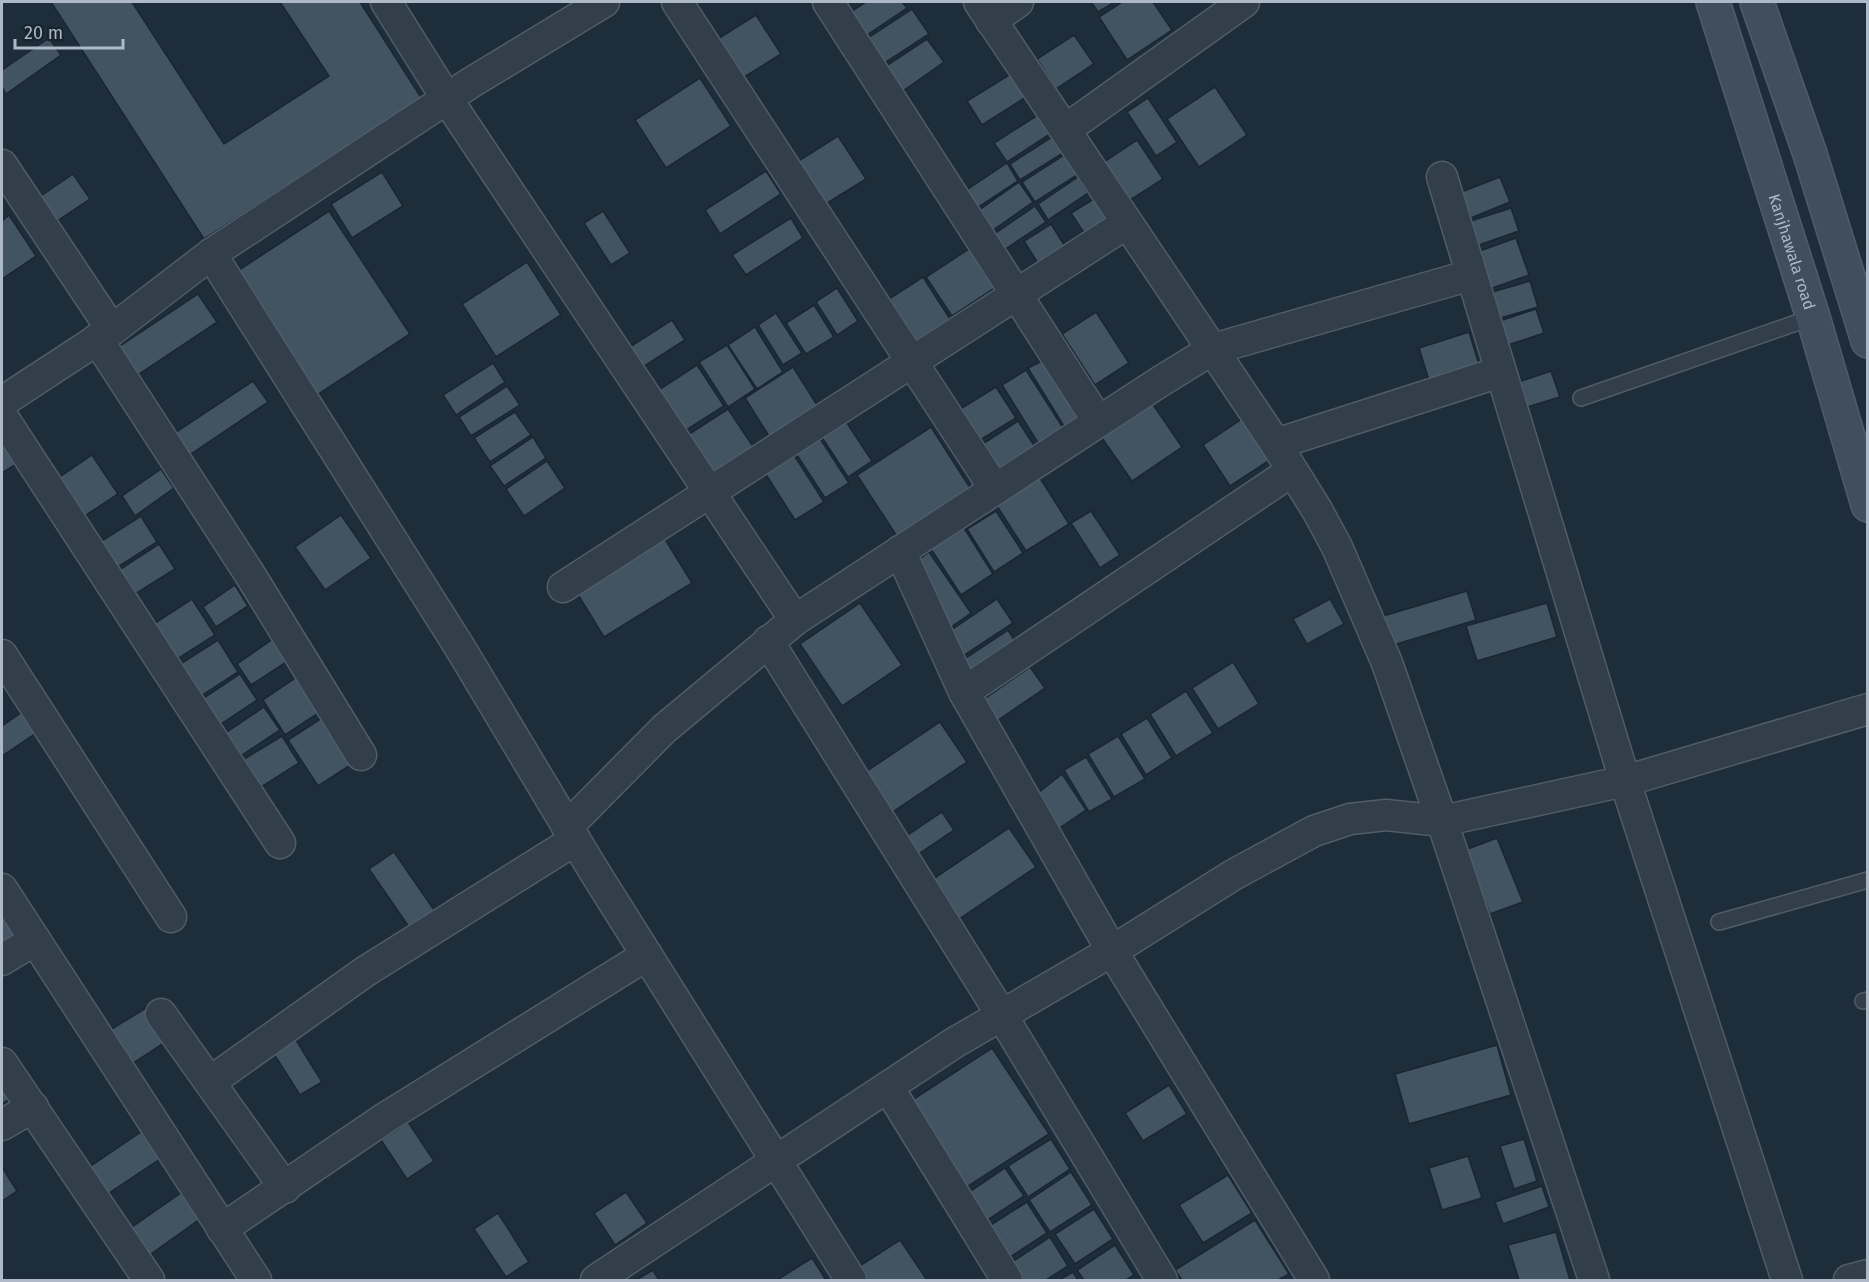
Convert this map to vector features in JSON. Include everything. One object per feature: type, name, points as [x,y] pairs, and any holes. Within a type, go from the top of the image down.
[{"type":"main road","name":"Kanjhawala road","points":[[1713,2],[1813,317],[1868,505]]},
{"type":"main road","points":[[1757,2],[1810,154],[1868,340]]},
{"type":"street","points":[[386,2],[447,99],[795,620]]},
{"type":"street","points":[[2,402],[105,335],[210,254],[447,99],[604,2]]},
{"type":"street","points":[[677,2],[995,489]]},
{"type":"street","points":[[828,2],[1098,421]]},
{"type":"street","points":[[1018,2],[985,11],[1276,444],[1317,510],[1361,600],[1387,663],[1442,821],[1594,1281]]},
{"type":"street","points":[[1065,130],[1244,2]]},
{"type":"street","points":[[2,165],[361,755]]},
{"type":"street","points":[[1442,177],[1625,781],[1787,1281]]},
{"type":"street","points":[[563,587],[1127,223]]},
{"type":"street","points":[[210,254],[459,646],[571,834],[851,1281]]},
{"type":"street","points":[[210,1082],[366,971],[571,834],[664,729],[795,620],[1098,421],[1213,350],[1471,275]]},
{"type":"street","points":[[1276,444],[1500,372]]},
{"type":"street","points":[[2,416],[280,843]]},
{"type":"street","points":[[964,692],[1292,471]]},
{"type":"street","points":[[900,551],[964,692],[1112,951],[1314,1281]]},
{"type":"street","points":[[768,641],[1001,1014],[1162,1281]]},
{"type":"street","points":[[2,655],[171,917]]},
{"type":"street","points":[[596,1281],[1001,1014],[1112,951],[1233,875],[1314,831],[1350,819],[1386,815],[1442,821],[1625,781],[1868,709]]},
{"type":"street","points":[[2,889],[256,1281]]},
{"type":"street","points":[[2,960],[35,940]]},
{"type":"street","points":[[222,1229],[385,1118],[647,955]]},
{"type":"street","points":[[161,1014],[285,1188]]},
{"type":"street","points":[[2,1063],[145,1279]]},
{"type":"street","points":[[888,1087],[1007,1281]]},
{"type":"street","points":[[2,1125],[33,1107]]},
{"type":"street","points":[[1849,1281],[1868,1275]]},
{"type":"lane","points":[[1581,398],[1813,317]]},
{"type":"lane","points":[[1719,922],[1868,880]]},
{"type":"building","points":[[51,2],[132,2],[224,144],[329,76],[280,2],[360,2],[422,99],[204,239]]},
{"type":"building","points":[[866,2],[902,2],[907,8],[861,39],[845,16]]},
{"type":"building","points":[[1091,2],[1115,2],[1098,12]]},
{"type":"building","points":[[1122,2],[1153,2],[1172,30],[1127,60],[1099,17]]},
{"type":"building","points":[[912,9],[929,34],[880,66],[863,41]]},
{"type":"building","points":[[756,15],[781,54],[733,84],[708,45]]},
{"type":"building","points":[[1074,35],[1094,64],[1056,89],[1037,59]]},
{"type":"building","points":[[49,38],[61,55],[6,94],[2,87],[2,70]]},
{"type":"building","points":[[927,39],[944,62],[900,93],[883,68]]},
{"type":"building","points":[[1014,72],[1029,95],[982,125],[967,101]]},
{"type":"building","points":[[700,78],[731,126],[666,168],[635,120]]},
{"type":"building","points":[[1215,87],[1247,135],[1199,167],[1167,119]]},
{"type":"building","points":[[1148,98],[1177,142],[1156,156],[1127,112]]},
{"type":"building","points":[[1038,115],[1050,134],[1007,162],[994,143]]},
{"type":"building","points":[[838,136],[866,179],[816,210],[789,167]]},
{"type":"building","points":[[1052,137],[1063,153],[1020,180],[1010,164]]},
{"type":"building","points":[[1137,140],[1163,179],[1124,204],[1099,165]]},
{"type":"building","points":[[1064,155],[1077,175],[1035,202],[1022,182]]},
{"type":"building","points":[[1007,163],[1018,181],[974,210],[962,193]]},
{"type":"building","points":[[766,171],[781,194],[720,234],[705,210]]},
{"type":"building","points":[[382,172],[403,206],[352,238],[331,204]]},
{"type":"building","points":[[73,174],[90,199],[48,227],[32,202]]},
{"type":"building","points":[[1078,177],[1088,193],[1048,220],[1038,204]]},
{"type":"building","points":[[1500,177],[1510,202],[1466,220],[1456,194]]},
{"type":"building","points":[[1019,182],[1033,202],[989,233],[975,213]]},
{"type":"building","points":[[1097,197],[1115,225],[1090,242],[1071,213]]},
{"type":"building","points":[[1035,206],[1046,222],[1001,252],[990,237]]},
{"type":"building","points":[[1511,208],[1519,231],[1476,246],[1468,222]]},
{"type":"building","points":[[329,211],[410,334],[311,399],[230,276]]},
{"type":"building","points":[[603,211],[630,253],[611,265],[584,223]]},
{"type":"building","points":[[9,215],[36,256],[2,279],[2,221]]},
{"type":"building","points":[[791,218],[803,238],[746,275],[732,255]]},
{"type":"building","points":[[1051,224],[1068,251],[1041,268],[1024,241]]},
{"type":"building","points":[[1516,238],[1529,275],[1487,290],[1474,253]]},
{"type":"building","points":[[972,247],[998,286],[952,316],[926,277]]},
{"type":"building","points":[[527,262],[561,315],[496,357],[462,304]]},
{"type":"building","points":[[923,277],[950,319],[908,346],[881,304]]},
{"type":"building","points":[[1530,281],[1538,307],[1497,319],[1489,293]]},
{"type":"building","points":[[837,288],[858,321],[837,335],[816,302]]},
{"type":"building","points":[[198,294],[217,322],[130,380],[111,352]]},
{"type":"building","points":[[814,305],[834,337],[806,354],[786,323]]},
{"type":"building","points":[[1536,309],[1544,333],[1505,346],[1497,322]]},
{"type":"building","points":[[1096,312],[1129,363],[1095,385],[1062,334]]},
{"type":"building","points":[[776,313],[802,353],[783,365],[758,325]]},
{"type":"building","points":[[672,320],[685,340],[638,370],[625,350]]},
{"type":"building","points":[[755,327],[783,372],[757,389],[728,345]]},
{"type":"building","points":[[1469,332],[1482,374],[1432,390],[1419,348]]},
{"type":"building","points":[[727,345],[755,389],[728,407],[699,362]]},
{"type":"building","points":[[1050,357],[1088,416],[1067,431],[1028,368]]},
{"type":"building","points":[[493,363],[505,382],[456,415],[443,395]]},
{"type":"building","points":[[697,365],[724,406],[680,434],[654,393]]},
{"type":"building","points":[[793,367],[824,416],[776,447],[745,398]]},
{"type":"building","points":[[1026,370],[1065,431],[1040,446],[1002,385]]},
{"type":"building","points":[[1551,371],[1560,397],[1521,409],[1513,384]]},
{"type":"building","points":[[253,381],[268,402],[179,462],[164,440]]},
{"type":"building","points":[[507,386],[520,405],[471,436],[459,417]]},
{"type":"building","points":[[996,387],[1016,418],[972,445],[952,414]]},
{"type":"building","points":[[1152,403],[1182,447],[1132,481],[1102,438]]},
{"type":"building","points":[[728,409],[758,454],[712,483],[683,438]]},
{"type":"building","points":[[515,412],[531,435],[490,462],[474,438]]},
{"type":"building","points":[[1245,417],[1273,458],[1230,486],[1203,445]]},
{"type":"building","points":[[845,420],[872,461],[848,477],[821,436]]},
{"type":"building","points":[[1018,421],[1037,450],[995,478],[975,449]]},
{"type":"building","points":[[931,427],[974,494],[900,541],[857,475]]},
{"type":"building","points":[[533,437],[546,458],[504,486],[490,466]]},
{"type":"building","points":[[819,437],[849,483],[825,498],[795,452]]},
{"type":"building","points":[[2,438],[18,463],[2,473]]},
{"type":"building","points":[[92,455],[118,494],[74,523],[48,485]]},
{"type":"building","points":[[794,455],[824,502],[795,520],[765,473]]},
{"type":"building","points":[[547,461],[565,488],[524,516],[506,489]]},
{"type":"building","points":[[161,469],[174,488],[135,516],[122,496]]},
{"type":"building","points":[[1040,478],[1069,524],[1026,551],[997,506]]},
{"type":"building","points":[[996,511],[1023,553],[994,572],[967,529]]},
{"type":"building","points":[[1091,511],[1120,555],[1100,568],[1071,523]]},
{"type":"building","points":[[341,515],[371,558],[325,590],[295,547]]},
{"type":"building","points":[[141,516],[157,542],[105,575],[89,549]]},
{"type":"building","points":[[964,528],[993,574],[961,595],[931,549]]},
{"type":"building","points":[[665,539],[692,583],[604,637],[577,593]]},
{"type":"building","points":[[159,544],[175,569],[124,601],[108,577]]},
{"type":"building","points":[[929,552],[971,613],[944,632],[913,564]]},
{"type":"building","points":[[235,585],[248,606],[216,627],[203,607]]},
{"type":"building","points":[[1467,591],[1476,620],[1390,646],[1380,617]]},
{"type":"building","points":[[192,599],[215,635],[171,663],[149,627]]},
{"type":"building","points":[[997,599],[1013,623],[960,658],[944,635]]},
{"type":"building","points":[[1330,599],[1344,624],[1307,644],[1293,619]]},
{"type":"building","points":[[860,603],[902,665],[842,706],[800,644]]},
{"type":"building","points":[[1547,603],[1557,637],[1477,661],[1466,626]]},
{"type":"building","points":[[1008,630],[1018,646],[971,681],[955,665]]},
{"type":"building","points":[[273,639],[288,661],[251,685],[237,664]]},
{"type":"building","points":[[218,640],[238,672],[195,700],[174,668]]},
{"type":"building","points":[[1233,662],[1259,704],[1218,729],[1192,688]]},
{"type":"building","points":[[1030,667],[1045,688],[994,723],[980,702]]},
{"type":"building","points":[[240,674],[257,700],[212,730],[195,704]]},
{"type":"building","points":[[297,677],[320,712],[285,735],[263,700]]},
{"type":"building","points":[[1186,691],[1213,733],[1176,756],[1150,714]]},
{"type":"building","points":[[31,706],[45,727],[2,756],[2,726]]},
{"type":"building","points":[[264,707],[280,730],[230,763],[215,740]]},
{"type":"building","points":[[325,716],[355,762],[318,786],[288,740]]},
{"type":"building","points":[[1147,718],[1172,758],[1146,775],[1121,734]]},
{"type":"building","points":[[940,722],[967,762],[888,815],[861,775]]},
{"type":"building","points":[[282,736],[299,763],[250,794],[233,766]]},
{"type":"building","points":[[1118,736],[1145,779],[1114,797],[1088,754]]},
{"type":"building","points":[[1086,757],[1112,799],[1089,812],[1064,770]]},
{"type":"building","points":[[1062,774],[1086,810],[1055,831],[1033,797]]},
{"type":"building","points":[[942,812],[954,830],[908,861],[896,843]]},
{"type":"building","points":[[1009,828],[1036,867],[956,921],[929,882]]},
{"type":"building","points":[[1497,838],[1523,902],[1490,914],[1465,850]]},
{"type":"building","points":[[394,852],[441,920],[416,937],[369,869]]},
{"type":"building","points":[[2,908],[22,938],[2,951]]},
{"type":"building","points":[[146,1008],[167,1041],[132,1064],[110,1030]]},
{"type":"building","points":[[296,1040],[322,1082],[300,1095],[274,1054]]},
{"type":"building","points":[[1497,1045],[1511,1095],[1409,1124],[1395,1074]]},
{"type":"building","points":[[992,1048],[1049,1134],[959,1192],[903,1106]]},
{"type":"building","points":[[2,1078],[13,1096],[2,1104]]},
{"type":"building","points":[[1169,1085],[1187,1114],[1143,1141],[1125,1113]]},
{"type":"building","points":[[408,1122],[434,1161],[407,1179],[381,1140]]},
{"type":"building","points":[[141,1132],[160,1159],[103,1197],[85,1170]]},
{"type":"building","points":[[1051,1139],[1070,1169],[1028,1197],[1008,1166]]},
{"type":"building","points":[[1524,1139],[1537,1181],[1514,1189],[1500,1146]]},
{"type":"building","points":[[1468,1156],[1482,1198],[1442,1210],[1429,1168]]},
{"type":"building","points":[[2,1167],[17,1191],[2,1201]]},
{"type":"building","points":[[1005,1168],[1024,1196],[980,1225],[962,1197]]},
{"type":"building","points":[[1071,1172],[1092,1205],[1050,1232],[1029,1200]]},
{"type":"building","points":[[1228,1175],[1252,1213],[1203,1243],[1179,1205]]},
{"type":"building","points":[[1542,1186],[1549,1207],[1503,1224],[1495,1202]]},
{"type":"building","points":[[626,1192],[647,1223],[615,1245],[594,1213]]},
{"type":"building","points":[[181,1193],[200,1219],[141,1261],[122,1234]]},
{"type":"building","points":[[1027,1202],[1047,1233],[1004,1261],[983,1230]]},
{"type":"building","points":[[1094,1209],[1113,1239],[1075,1264],[1055,1234]]},
{"type":"building","points":[[498,1213],[529,1262],[506,1277],[474,1229]]},
{"type":"building","points":[[1255,1220],[1289,1274],[1278,1280],[1182,1280],[1175,1270]]},
{"type":"building","points":[[1556,1232],[1570,1280],[1519,1280],[1508,1245]]},
{"type":"building","points":[[1050,1237],[1068,1266],[1046,1280],[1015,1280],[1006,1266]]},
{"type":"building","points":[[900,1240],[927,1280],[867,1280],[858,1267]]},
{"type":"building","points":[[1115,1245],[1134,1275],[1126,1280],[1084,1280],[1077,1270]]},
{"type":"building","points":[[812,1258],[826,1280],[777,1280]]},
{"type":"building","points":[[653,1270],[659,1280],[636,1280]]},
{"type":"building","points":[[1073,1272],[1078,1280],[1059,1280]]}]
